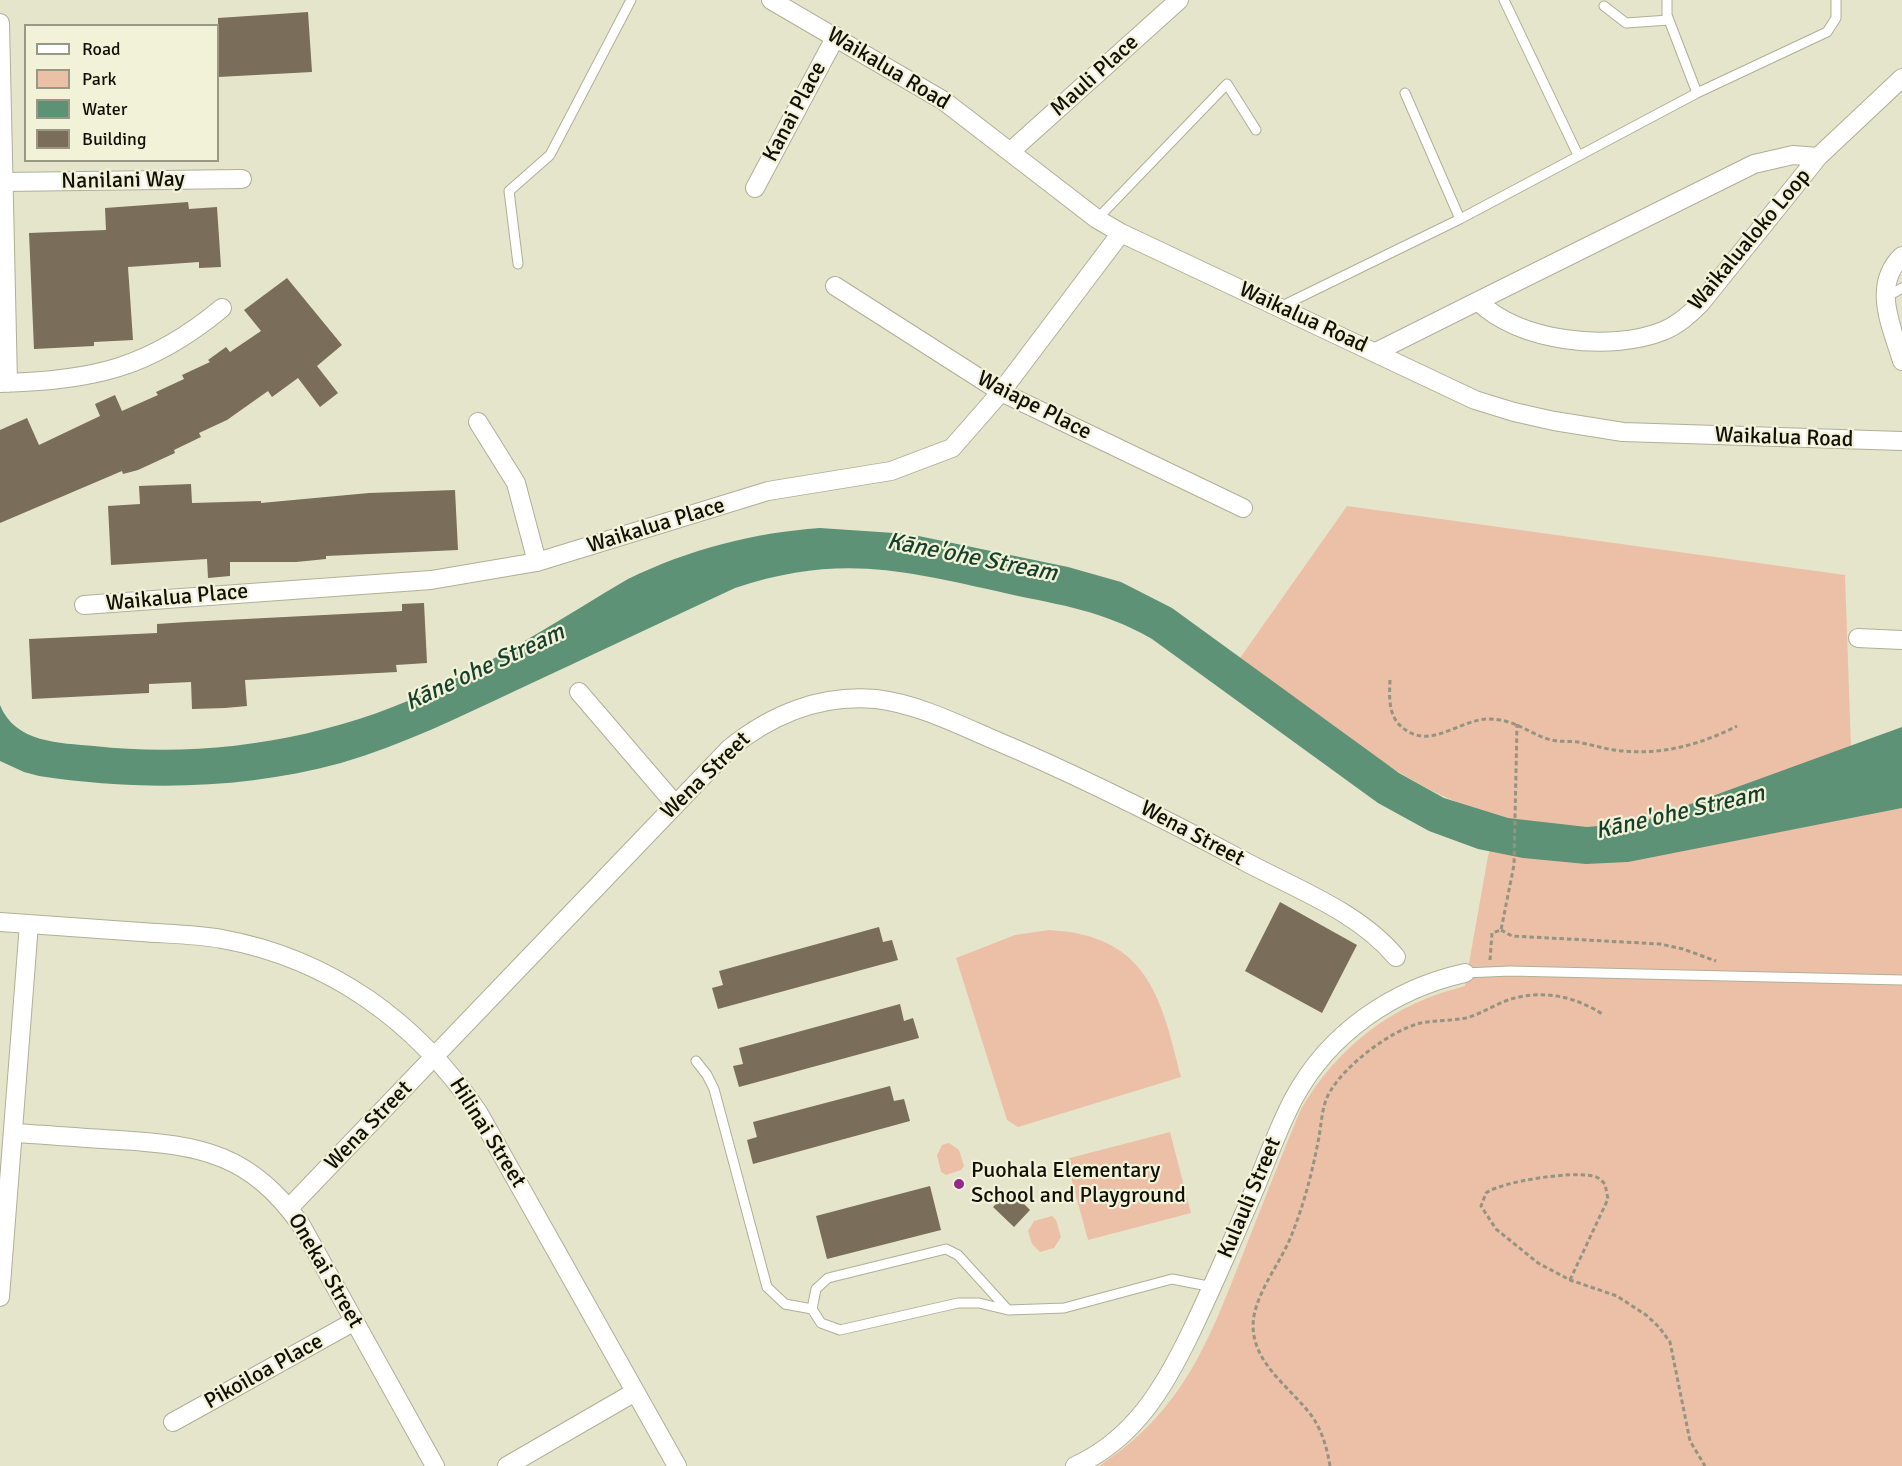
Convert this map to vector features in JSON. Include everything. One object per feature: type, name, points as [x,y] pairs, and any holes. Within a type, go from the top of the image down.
[{"type":"street","name":"Waikalua Road","points":[[771,0],[944,101],[1097,219],[1121,233],[1475,400],[1514,412],[1588,428],[1658,434],[1902,441]]},
{"type":"street","name":"Mauli Place","points":[[1011,151],[1179,0]]},
{"type":"street","points":[[0,23],[4,183],[4,383],[71,379],[129,365],[178,341],[222,308]]},
{"type":"street","name":"Kanai Place","points":[[755,188],[836,36]]},
{"type":"street","name":"Waikalualoko Loop","points":[[1478,301],[1511,325],[1556,337],[1616,340],[1664,331],[1678,324],[1700,304],[1818,158],[1902,78]]},
{"type":"street","name":"Waikalualoko Loop","points":[[1376,352],[1754,164],[1793,154],[1818,158]]},
{"type":"street","name":"Nanilani Way","points":[[4,183],[242,179]]},
{"type":"street","name":"Waikalua Place","points":[[84,605],[432,580],[537,562],[768,491],[891,471],[952,448],[1001,392],[1121,233]]},
{"type":"street","points":[[1902,256],[1888,277],[1885,298],[1902,361]]},
{"type":"street","name":"Waiape Place","points":[[835,286],[1001,392],[1243,508]]},
{"type":"street","points":[[478,422],[516,483],[537,562]]},
{"type":"street","points":[[1858,638],[1902,640]]},
{"type":"street","points":[[579,692],[675,804]]},
{"type":"street","name":"Wena Street","points":[[289,1208],[730,748],[762,724],[780,715],[819,703],[867,699],[896,702],[933,714],[1062,768],[1151,812],[1360,924],[1396,957]]},
{"type":"street","name":"Hilinai Street","points":[[0,922],[221,939],[281,955],[320,971],[366,997],[393,1016],[436,1056],[478,1112],[677,1466]]},
{"type":"street","points":[[0,1297],[29,924]]},
{"type":"street","name":"Kulauli Street","points":[[1075,1466],[1119,1438],[1150,1406],[1174,1368],[1213,1287],[1287,1113],[1308,1076],[1323,1056],[1358,1022],[1393,999],[1426,984],[1465,973]]},
{"type":"street","name":"Onekai Street","points":[[14,1133],[189,1146],[241,1167],[267,1185],[289,1208],[435,1466]]},
{"type":"street","name":"Pikoiloa Place","points":[[173,1422],[355,1321]]},
{"type":"street","points":[[507,1466],[635,1392]]},
{"type":"lane","points":[[518,264],[509,191],[550,155],[631,0]]},
{"type":"lane","points":[[1504,0],[1578,155]]},
{"type":"lane","points":[[1667,0],[1669,20],[1697,93]]},
{"type":"lane","points":[[1280,307],[1460,219],[1697,93],[1827,32],[1836,18],[1836,0]]},
{"type":"lane","points":[[1604,6],[1626,23],[1669,20]]},
{"type":"lane","points":[[1097,219],[1227,84],[1256,130]]},
{"type":"lane","points":[[1406,93],[1460,219]]},
{"type":"lane","points":[[1885,298],[1902,288]]},
{"type":"lane","points":[[1465,973],[1491,971],[1902,980]]},
{"type":"lane","points":[[696,1061],[714,1089],[767,1287],[784,1304],[812,1309]]},
{"type":"lane","points":[[1008,1310],[958,1255],[939,1249],[828,1278],[816,1289],[812,1309],[820,1323],[840,1330],[958,1303],[979,1303],[1008,1310],[1064,1308],[1172,1279],[1213,1287]]},
{"type":"path","points":[[1390,680],[1392,714],[1402,728],[1417,736],[1433,736],[1475,720],[1502,720],[1517,724],[1549,739],[1624,752],[1687,746],[1737,726]]},
{"type":"path","points":[[1501,930],[1514,865],[1517,724]]},
{"type":"path","points":[[1491,971],[1492,933],[1501,930],[1512,936],[1660,944]]},
{"type":"path","points":[[1330,1466],[1325,1443],[1312,1417],[1260,1354],[1253,1324],[1258,1302],[1292,1235],[1304,1202],[1313,1168],[1324,1107],[1332,1088],[1387,1038],[1419,1024],[1467,1017],[1507,1001],[1534,995],[1578,1001],[1604,1015]]},
{"type":"path","points":[[1570,1280],[1608,1199],[1605,1184],[1590,1175],[1563,1176],[1513,1184],[1485,1193],[1481,1206],[1496,1229],[1538,1263],[1570,1280],[1603,1291],[1631,1304],[1659,1327],[1670,1342],[1682,1391],[1686,1430],[1705,1466]]},
{"type":"green space","points":[[1347,506],[1845,575],[1851,747],[1874,812],[1902,808],[1902,1466],[1099,1466],[1128,1445],[1152,1422],[1189,1373],[1218,1317],[1301,1109],[1316,1086],[1333,1065],[1370,1030],[1414,1004],[1465,986],[1488,856],[1500,817],[1430,790],[1397,771],[1332,727],[1240,658]]},
{"type":"green space","points":[[1049,930],[1082,934],[1108,944],[1129,957],[1144,975],[1156,996],[1166,1021],[1181,1077],[1018,1127],[1007,1120],[956,958],[1015,935]]},
{"type":"green space","points":[[1170,1132],[1191,1213],[1088,1240],[1066,1159]]},
{"type":"green space","points":[[949,1143],[959,1150],[964,1166],[961,1170],[946,1175],[941,1172],[937,1155],[942,1145]]},
{"type":"green space","points":[[1052,1216],[1056,1220],[1061,1237],[1054,1248],[1040,1252],[1032,1244],[1028,1231],[1034,1221]]},
{"type":"water","name":"Kāne'ohe Stream","points":[[820,528],[909,534],[1068,567],[1121,582],[1172,608],[1399,773],[1444,798],[1508,818],[1587,827],[1641,822],[1902,727],[1902,808],[1628,862],[1586,864],[1523,858],[1478,849],[1429,831],[1378,803],[1152,639],[1116,621],[1065,606],[937,578],[873,569],[841,568],[773,577],[735,588],[431,730],[364,756],[304,772],[228,783],[152,786],[39,776],[0,761],[0,705],[7,718],[16,727],[40,739],[81,745],[138,749],[228,746],[273,740],[360,719],[402,703],[467,673],[628,579],[651,568],[698,551],[746,538]]},
{"type":"building","points":[[308,12],[312,72],[219,77],[218,18]]},
{"type":"building","points":[[188,202],[189,209],[217,207],[221,267],[199,268],[199,262],[128,267],[133,340],[94,342],[94,346],[34,349],[29,233],[106,230],[105,208]]},
{"type":"building","points":[[287,278],[342,345],[317,366],[338,393],[320,407],[298,378],[272,397],[268,391],[227,420],[199,433],[201,437],[174,450],[175,453],[138,470],[123,474],[122,471],[0,523],[0,430],[27,418],[39,445],[100,416],[95,404],[115,395],[122,411],[158,395],[156,392],[184,379],[182,375],[210,362],[208,360],[226,347],[230,352],[261,331],[244,310]]},
{"type":"building","points":[[191,484],[192,503],[261,501],[261,503],[369,493],[455,490],[458,550],[326,556],[326,559],[296,562],[230,562],[230,576],[208,578],[207,559],[111,565],[108,506],[140,504],[139,486]]},
{"type":"building","points":[[424,603],[427,663],[396,665],[397,672],[245,680],[247,706],[225,708],[192,709],[191,682],[149,684],[149,693],[32,699],[29,639],[157,633],[157,624],[402,611],[402,604]]},
{"type":"building","points":[[1280,902],[1357,945],[1322,1013],[1245,971]]},
{"type":"building","points":[[879,927],[883,942],[892,940],[898,960],[718,1009],[712,988],[723,985],[719,971]]},
{"type":"building","points":[[900,1004],[904,1021],[913,1018],[919,1038],[739,1087],[733,1066],[743,1064],[739,1048]]},
{"type":"building","points":[[890,1086],[894,1101],[904,1099],[910,1121],[753,1164],[747,1140],[757,1137],[753,1122]]},
{"type":"building","points":[[930,1186],[941,1230],[827,1259],[816,1216]]},
{"type":"building","points":[[1010,1190],[1030,1210],[1014,1227],[993,1207]]},
{"type":"place","name":"Puohala Elementary School and Playground","points":[[959,1184]]}]
